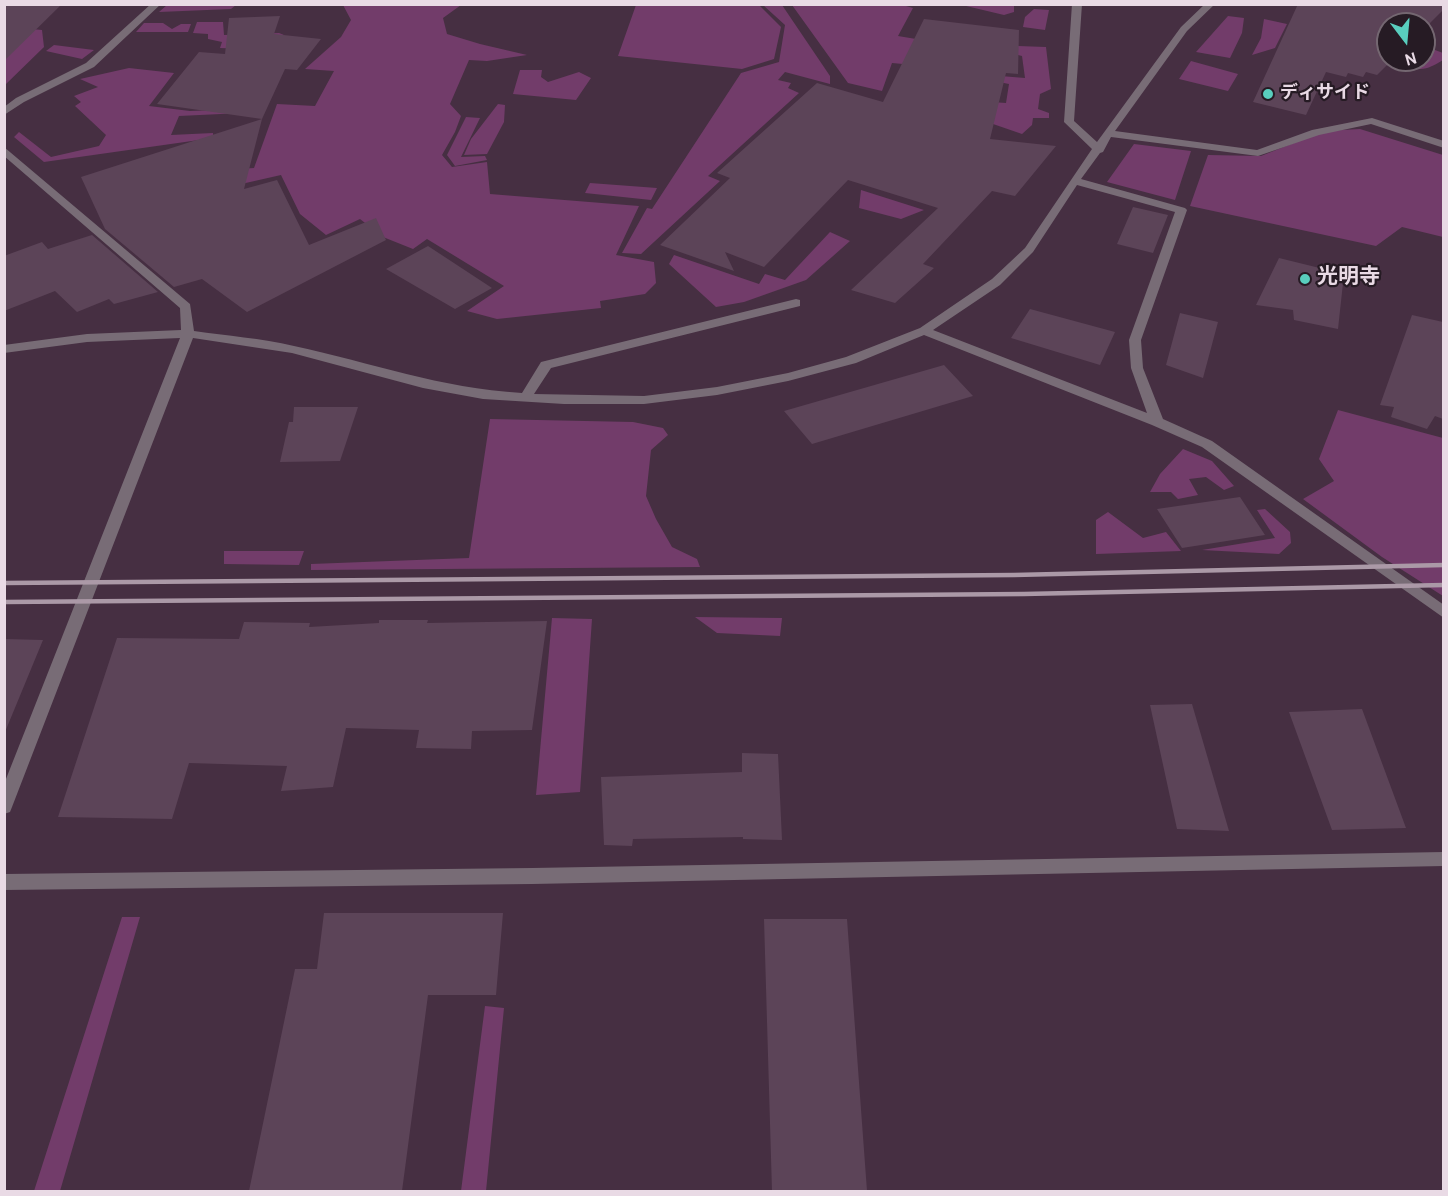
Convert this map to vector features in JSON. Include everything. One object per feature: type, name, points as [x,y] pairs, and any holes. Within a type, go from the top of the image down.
[{"type":"street","points":[[4,112],[20,100],[90,65],[157,4]]},
{"type":"street","points":[[1077,4],[1069,122],[1099,150]]},
{"type":"street","points":[[4,349],[87,338],[188,334],[292,349],[423,384],[483,395],[564,400],[644,400],[717,391],[788,378],[851,360],[924,331],[996,282],[1029,250],[1074,181],[1099,150],[1184,30],[1211,4]]},
{"type":"street","points":[[1110,134],[1258,153],[1316,132],[1372,121],[1443,145]]},
{"type":"street","points":[[4,150],[186,307],[188,334],[4,807]]},
{"type":"street","points":[[1074,181],[1181,210],[1135,340],[1137,368],[1157,422]]},
{"type":"street","points":[[525,398],[546,365],[796,303]]},
{"type":"street","points":[[924,331],[1157,422],[1207,444],[1443,613]]},
{"type":"street","points":[[4,882],[544,876],[1443,858]]},
{"type":"shaded area","points":[[899,4],[913,8],[898,36],[916,39],[903,64],[892,63],[882,91],[848,83],[792,5]]},
{"type":"shaded area","points":[[167,5],[236,5],[231,9],[159,12]]},
{"type":"shaded area","points":[[343,5],[461,5],[443,18],[447,34],[527,55],[487,61],[469,60],[450,104],[461,116],[442,155],[452,167],[487,162],[490,194],[639,206],[616,255],[654,262],[656,283],[645,294],[600,301],[601,308],[497,319],[467,311],[504,286],[427,239],[413,249],[383,237],[360,219],[326,235],[300,214],[281,175],[228,187],[205,171],[254,168],[277,104],[315,106],[334,71],[305,69],[341,37],[351,20]]},
{"type":"shaded area","points":[[636,5],[759,5],[781,27],[774,59],[742,69],[618,56]]},
{"type":"shaded area","points":[[763,5],[782,5],[830,76],[830,84],[785,72],[778,80],[791,83],[788,88],[799,93],[708,176],[720,181],[641,254],[622,253],[647,208],[652,209],[741,73],[779,62],[785,25]]},
{"type":"shaded area","points":[[962,5],[1014,5],[1014,12],[1004,15]]},
{"type":"shaded area","points":[[1034,9],[1049,10],[1045,30],[1023,27],[1025,17]]},
{"type":"shaded area","points":[[1228,16],[1244,18],[1242,33],[1230,58],[1196,52]]},
{"type":"shaded area","points":[[1264,19],[1287,24],[1275,48],[1252,55],[1261,38]]},
{"type":"shaded area","points":[[197,22],[223,22],[224,35],[279,33],[284,35],[272,50],[220,48],[222,42],[208,39],[208,34],[193,33]]},
{"type":"shaded area","points":[[144,23],[163,23],[172,29],[181,24],[191,24],[188,32],[136,32]]},
{"type":"shaded area","points":[[32,29],[42,30],[44,47],[5,85],[5,45]]},
{"type":"shaded area","points":[[54,45],[94,50],[82,59],[46,51]]},
{"type":"shaded area","points":[[1018,46],[1046,47],[1051,89],[1040,94],[1038,109],[1049,113],[1049,118],[1033,118],[1032,125],[1022,134],[967,115],[978,101],[1006,103],[1009,84],[989,80],[988,75],[1025,78],[1022,56],[1014,54]]},
{"type":"shaded area","points":[[1436,50],[1443,53],[1443,60],[1436,64]]},
{"type":"shaded area","points":[[1191,61],[1238,74],[1228,91],[1179,79]]},
{"type":"shaded area","points":[[129,68],[174,73],[149,106],[190,111],[264,108],[263,112],[179,116],[171,135],[213,133],[213,138],[44,162],[14,137],[19,132],[51,157],[99,146],[106,135],[75,106],[81,102],[74,96],[98,87],[80,79]]},
{"type":"shaded area","points":[[520,70],[542,70],[541,77],[548,82],[579,72],[591,78],[576,100],[513,94]]},
{"type":"shaded area","points":[[498,104],[505,105],[504,122],[487,154],[464,155],[471,139]]},
{"type":"shaded area","points":[[466,117],[480,118],[461,157],[485,156],[487,160],[455,166],[447,155]]},
{"type":"shaded area","points":[[1360,129],[1443,155],[1443,237],[1402,227],[1376,246],[1190,206],[1208,155],[1261,156],[1324,131]]},
{"type":"shaded area","points":[[1134,144],[1191,151],[1175,200],[1107,182]]},
{"type":"shaded area","points":[[590,183],[657,188],[651,200],[585,193]]},
{"type":"shaded area","points":[[861,190],[924,210],[901,219],[859,208]]},
{"type":"shaded area","points":[[830,232],[850,241],[806,280],[744,302],[716,307],[669,264],[674,255],[759,284],[765,274],[785,280]]},
{"type":"shaded area","points":[[1338,410],[1443,438],[1443,596],[1382,557],[1303,499],[1334,481],[1319,459]]},
{"type":"shaded area","points":[[490,419],[633,422],[663,428],[668,435],[651,450],[646,496],[672,547],[697,559],[700,567],[311,570],[311,564],[469,558]]},
{"type":"shaded area","points":[[1183,449],[1212,461],[1234,486],[1224,490],[1206,477],[1189,479],[1198,495],[1178,499],[1171,492],[1150,492],[1160,474]]},
{"type":"shaded area","points":[[1265,509],[1290,532],[1291,543],[1279,554],[1202,550],[1275,538],[1257,510]]},
{"type":"shaded area","points":[[1108,512],[1143,538],[1166,532],[1181,551],[1096,554],[1096,520]]},
{"type":"shaded area","points":[[224,551],[304,551],[299,565],[224,564]]},
{"type":"shaded area","points":[[695,617],[782,618],[780,636],[717,633]]},
{"type":"shaded area","points":[[552,618],[592,619],[580,792],[536,795]]},
{"type":"shaded area","points":[[122,917],[140,917],[60,1191],[34,1191]]},
{"type":"shaded area","points":[[485,1006],[504,1008],[486,1191],[461,1191]]},
{"type":"building","points":[[4,4],[62,4],[4,61]]},
{"type":"building","points":[[1298,4],[1443,4],[1443,10],[1436,17],[1436,12],[1376,12],[1376,72],[1380,72],[1377,75],[1366,72],[1363,77],[1348,73],[1346,77],[1326,72],[1306,115],[1253,102]]},
{"type":"building","points":[[280,16],[274,34],[321,39],[297,70],[285,69],[262,119],[157,104],[199,52],[225,54],[229,18]]},
{"type":"building","points":[[924,19],[1019,30],[1018,74],[1006,73],[990,139],[1056,146],[1015,196],[992,191],[923,264],[934,268],[895,303],[851,290],[938,208],[848,180],[764,267],[725,252],[734,271],[660,245],[730,178],[717,173],[817,83],[883,102]]},
{"type":"building","points":[[262,119],[244,189],[277,180],[309,245],[376,218],[386,240],[247,312],[202,279],[174,287],[105,229],[81,177]]},
{"type":"building","points":[[1133,207],[1168,215],[1153,253],[1117,244]]},
{"type":"building","points":[[92,235],[158,292],[114,304],[109,299],[77,312],[55,291],[4,311],[4,256],[42,242],[48,249]]},
{"type":"building","points":[[428,246],[492,288],[455,309],[386,269]]},
{"type":"building","points":[[1279,258],[1344,274],[1338,329],[1294,320],[1293,310],[1256,305]]},
{"type":"building","points":[[1030,309],[1115,332],[1100,365],[1011,338]]},
{"type":"building","points":[[1180,313],[1218,322],[1203,378],[1166,365]]},
{"type":"building","points":[[1412,315],[1443,322],[1443,419],[1435,416],[1427,429],[1391,417],[1394,407],[1380,405]]},
{"type":"building","points":[[944,365],[973,396],[812,444],[784,411]]},
{"type":"building","points":[[294,407],[358,407],[340,461],[280,462],[289,422],[293,422]]},
{"type":"building","points":[[1240,497],[1265,535],[1182,548],[1157,509]]},
{"type":"building","points":[[379,620],[428,620],[427,623],[547,621],[532,730],[472,731],[471,749],[416,748],[419,730],[346,728],[333,787],[281,791],[287,766],[189,763],[172,819],[58,817],[117,638],[239,639],[244,622],[310,623],[309,627],[379,623]]},
{"type":"building","points":[[4,639],[43,640],[5,732],[4,732]]},
{"type":"building","points":[[1192,704],[1229,831],[1177,829],[1150,705]]},
{"type":"building","points":[[1362,709],[1406,828],[1332,830],[1289,712]]},
{"type":"building","points":[[742,753],[778,754],[782,840],[743,839],[743,837],[633,839],[632,846],[604,845],[601,777],[742,772]]},
{"type":"building","points":[[324,913],[503,913],[496,995],[428,995],[402,1191],[249,1191],[295,969],[317,969]]},
{"type":"building","points":[[764,919],[847,919],[867,1191],[772,1191]]},
{"type":"railway","points":[[4,583],[1014,575],[1444,565]]},
{"type":"railway","points":[[4,602],[1024,594],[1444,585]]},
{"type":"place","name":"ディサイド","points":[[1268,94]]},
{"type":"place","name":"光明寺","points":[[1305,279]]}]
